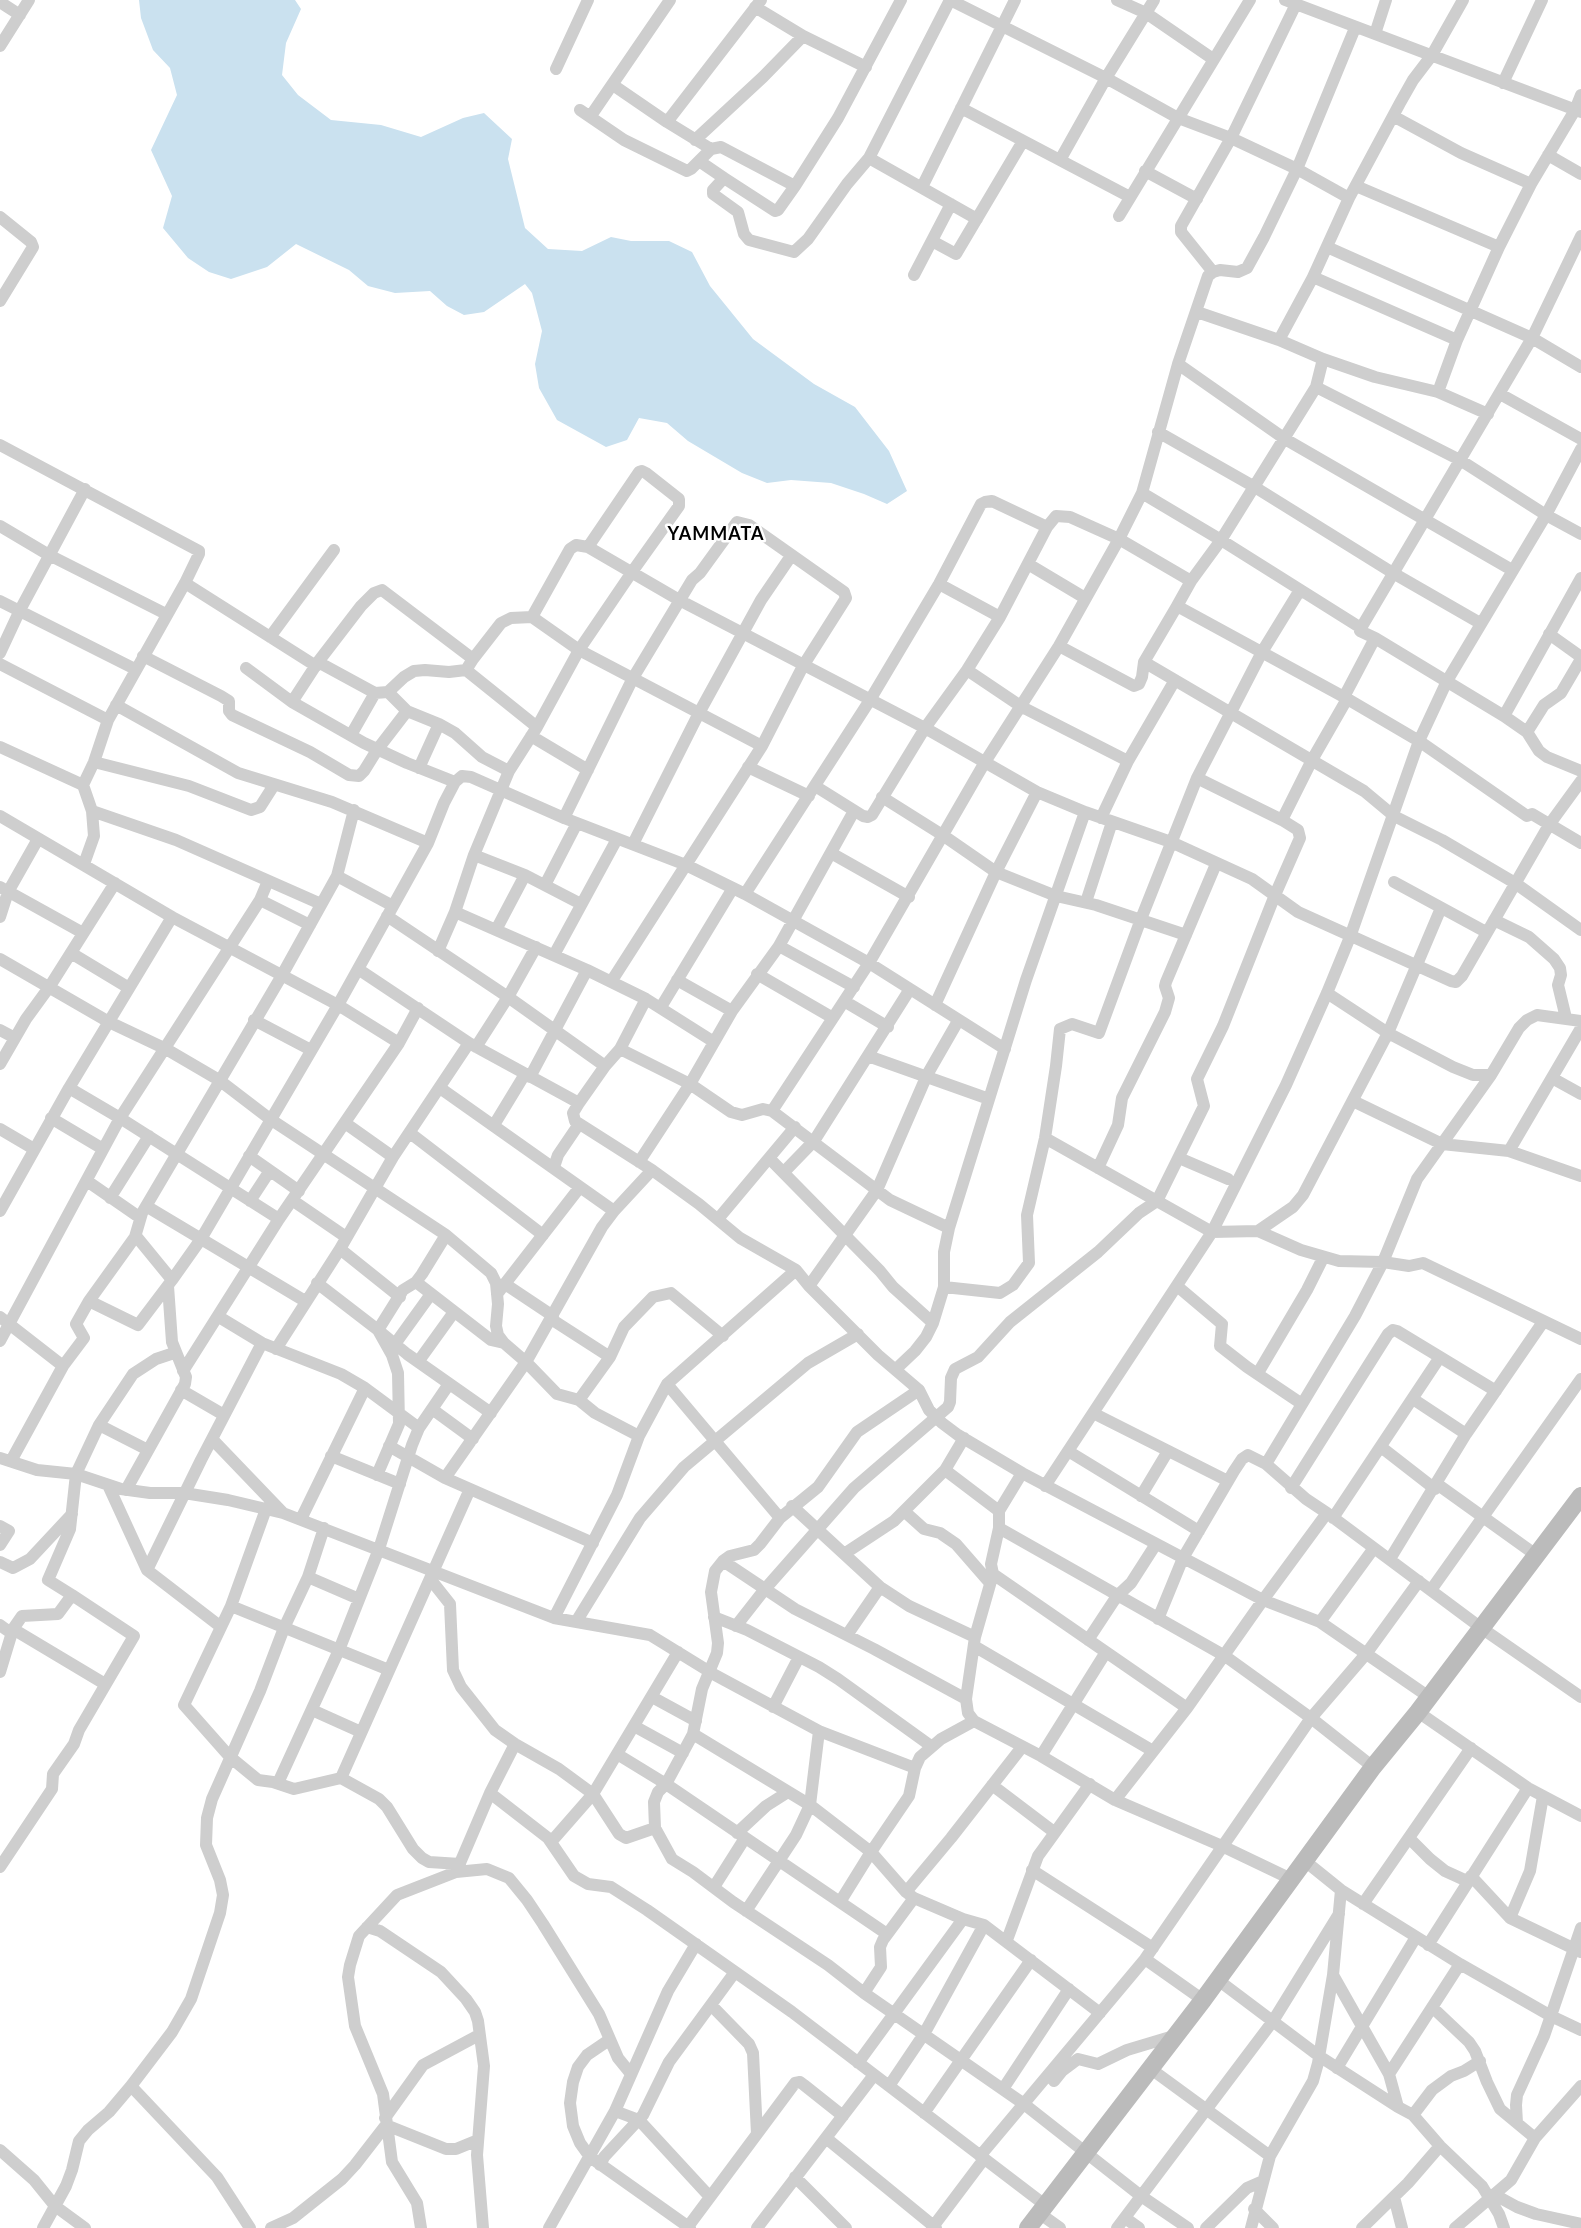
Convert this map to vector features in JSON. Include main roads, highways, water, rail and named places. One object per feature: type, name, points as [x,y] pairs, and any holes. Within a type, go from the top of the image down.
[{"type":"water","points":[[139,0],[295,0],[301,9],[286,43],[282,75],[298,95],[331,120],[381,125],[421,137],[463,118],[484,113],[512,139],[508,159],[525,228],[548,249],[582,251],[611,237],[631,241],[669,241],[692,252],[710,286],[753,339],[814,384],[855,407],[889,451],[907,491],[887,504],[831,483],[791,480],[767,483],[742,473],[688,441],[667,423],[639,418],[627,440],[606,447],[557,420],[539,388],[535,364],[542,331],[532,293],[525,284],[484,312],[464,315],[447,306],[430,291],[395,293],[368,286],[349,270],[296,244],[267,267],[231,279],[209,272],[188,258],[163,228],[172,196],[151,150],[177,95],[170,68],[153,50],[141,18]]},
{"type":"district","name":"YAMMATA","points":[[716,534]]}]
